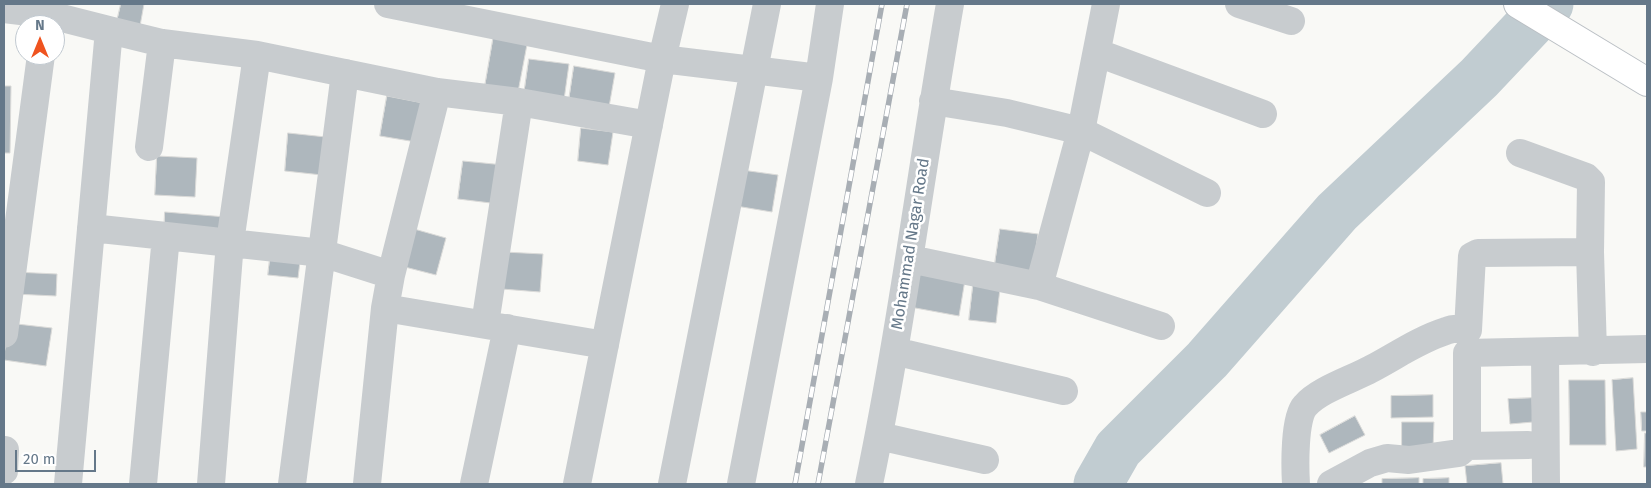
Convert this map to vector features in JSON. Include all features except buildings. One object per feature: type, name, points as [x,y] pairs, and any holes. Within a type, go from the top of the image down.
[{"type":"main road","points":[[1518,4],[1604,58],[1647,82]]},
{"type":"street","points":[[388,4],[662,59],[819,78]]},
{"type":"street","points":[[577,484],[662,59],[675,4]]},
{"type":"street","points":[[672,484],[767,4]]},
{"type":"street","points":[[741,484],[819,78],[830,4]]},
{"type":"street","name":"Mohammad Nagar Road","points":[[869,484],[910,259],[933,100],[950,4]]},
{"type":"street","points":[[1039,286],[1081,131],[1098,53],[1106,4]]},
{"type":"street","points":[[1239,4],[1291,21]]},
{"type":"street","points":[[4,9],[29,15]]},
{"type":"street","points":[[65,22],[109,30],[162,43],[257,55],[437,92],[519,102],[650,125]]},
{"type":"street","points":[[68,484],[109,30]]},
{"type":"street","points":[[149,146],[162,43]]},
{"type":"street","points":[[1098,53],[1263,114]]},
{"type":"street","points":[[211,484],[230,242],[257,55]]},
{"type":"street","points":[[4,334],[40,65]]},
{"type":"street","points":[[292,484],[345,73]]},
{"type":"street","points":[[367,484],[385,308],[391,275],[437,92]]},
{"type":"street","points":[[933,100],[1007,113],[1081,131],[1207,193]]},
{"type":"street","points":[[474,484],[496,326],[519,102]]},
{"type":"street","points":[[1520,153],[1586,177],[1591,182],[1590,252],[1593,352]]},
{"type":"street","points":[[92,228],[322,253],[391,275]]},
{"type":"street","points":[[143,484],[166,236]]},
{"type":"street","points":[[1467,446],[1467,341],[1472,256],[1478,253],[1590,252]]},
{"type":"street","points":[[910,259],[1039,286],[1161,326]]},
{"type":"street","points":[[385,308],[605,345]]},
{"type":"street","points":[[1296,484],[1295,468],[1300,415],[1305,405],[1320,394],[1374,368],[1416,343],[1447,330],[1467,341],[1545,352],[1647,349]]},
{"type":"street","points":[[894,351],[1064,391]]},
{"type":"street","points":[[1545,352],[1546,484]]},
{"type":"street","points":[[879,436],[984,460]]},
{"type":"street","points":[[1331,484],[1370,463],[1387,458],[1409,460],[1459,453],[1467,446],[1528,445]]},
{"type":"waterway","points":[[1098,484],[1118,449],[1207,360],[1337,212],[1479,78],[1549,4]]},
{"type":"railway","points":[[795,484],[882,4]]},
{"type":"railway","points":[[818,484],[907,4]]}]
